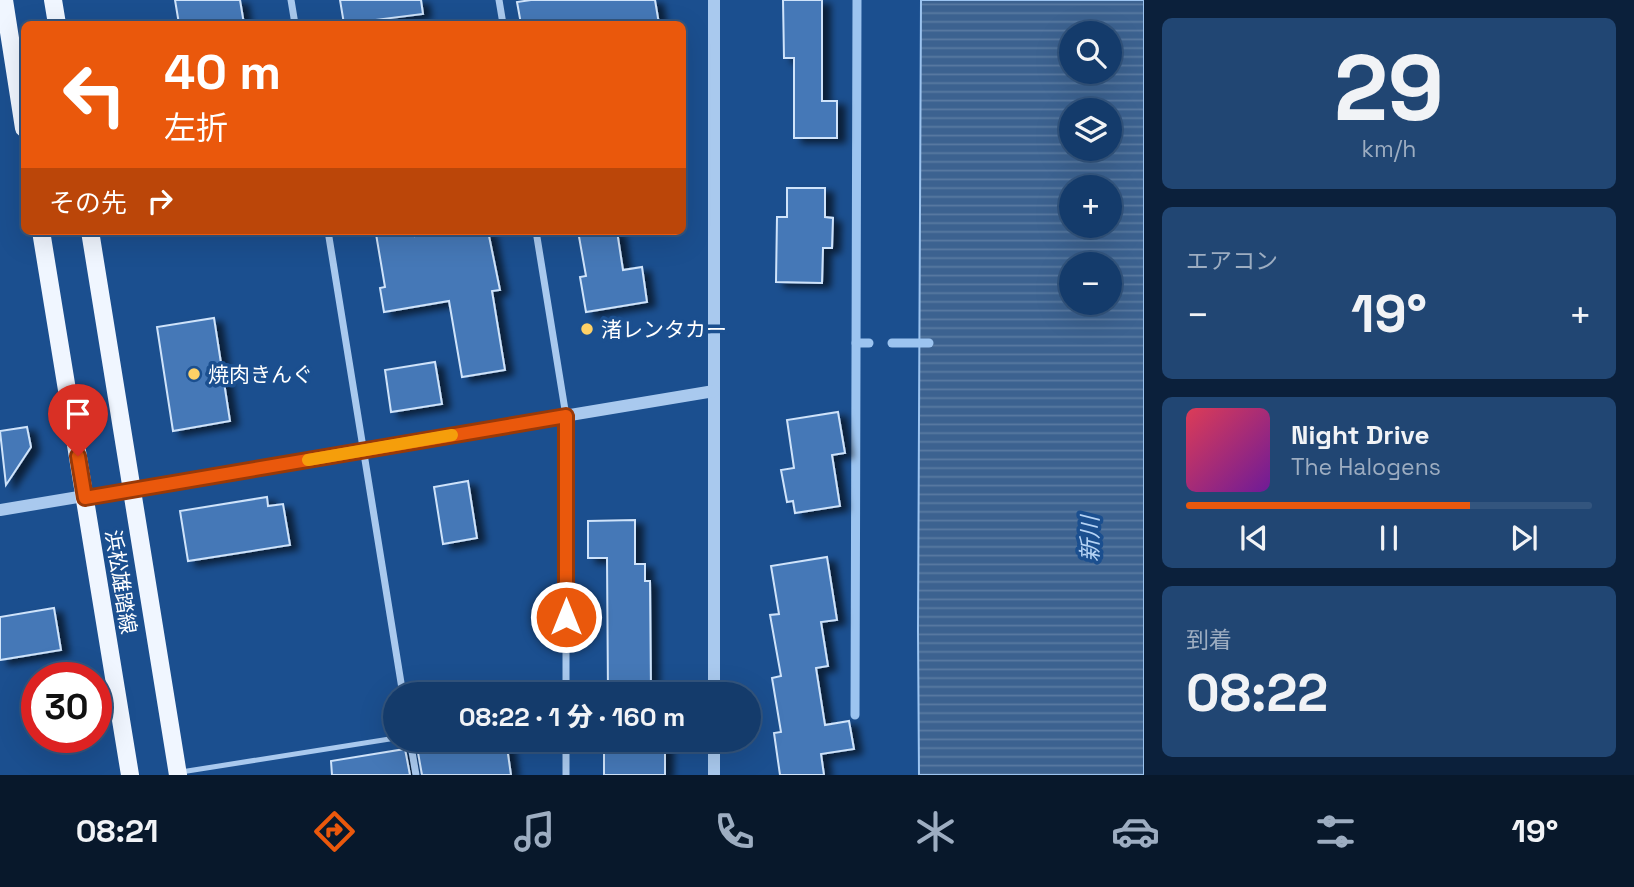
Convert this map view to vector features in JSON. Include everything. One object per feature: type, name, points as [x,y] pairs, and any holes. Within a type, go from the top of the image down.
[{"type":"main road","points":[[4,0],[21,109]]},
{"type":"main road","points":[[53,0],[56,21]]},
{"type":"main road","name":"浜松雄踏線","points":[[42,235],[130,775]]},
{"type":"main road","name":"浜松雄踏線","points":[[91,235],[178,774]]},
{"type":"street","points":[[291,0],[294,21]]},
{"type":"street","points":[[499,0],[502,21]]},
{"type":"street","points":[[713,0],[714,682]]},
{"type":"street","points":[[329,235],[401,682]]},
{"type":"street","points":[[537,235],[566,416],[566,682]]},
{"type":"street","points":[[0,510],[85,498],[714,391]]},
{"type":"street","points":[[412,752],[416,775]]},
{"type":"street","points":[[566,752],[566,775]]},
{"type":"street","points":[[714,752],[714,775]]},
{"type":"lane","points":[[178,774],[383,740]]},
{"type":"water","name":"新川","points":[[921,0],[1144,0],[1144,775],[919,775]]},
{"type":"building","points":[[175,0],[240,0],[244,21],[178,21]]},
{"type":"building","points":[[340,0],[421,0],[423,14],[368,21],[344,21]]},
{"type":"building","points":[[655,0],[658,21],[520,21],[517,2]]},
{"type":"building","points":[[783,0],[822,0],[822,101],[837,101],[837,138],[794,138],[794,58],[784,58]]},
{"type":"building","points":[[787,188],[825,188],[825,217],[833,218],[832,248],[823,248],[822,283],[776,282],[777,217],[787,217]]},
{"type":"building","points":[[376,235],[489,235],[500,290],[492,291],[505,370],[462,377],[449,301],[384,312],[380,288],[385,287]]},
{"type":"building","points":[[579,235],[618,235],[623,270],[642,267],[647,302],[586,312],[580,277],[586,276]]},
{"type":"building","name":"焼肉きんぐ","points":[[214,318],[230,421],[173,431],[157,327]]},
{"type":"building","points":[[435,362],[442,404],[391,412],[385,370]]},
{"type":"building","points":[[838,412],[845,453],[832,455],[840,506],[795,513],[793,501],[787,502],[781,470],[794,468],[787,420]]},
{"type":"building","points":[[27,427],[31,447],[6,485],[0,431]]},
{"type":"building","points":[[468,481],[477,538],[443,544],[434,487]]},
{"type":"building","points":[[267,497],[268,506],[283,504],[290,545],[188,561],[180,511]]},
{"type":"building","points":[[635,520],[635,564],[645,564],[645,581],[650,581],[651,682],[608,682],[607,558],[588,558],[588,521]]},
{"type":"building","points":[[827,557],[837,620],[821,622],[828,666],[816,668],[825,725],[849,721],[854,749],[821,754],[824,775],[780,775],[774,733],[781,732],[772,678],[781,676],[770,615],[779,614],[771,566]]},
{"type":"building","points":[[54,608],[61,650],[0,660],[0,617]]},
{"type":"building","points":[[386,752],[406,752],[410,775],[332,775],[331,761]]},
{"type":"building","points":[[418,752],[508,752],[511,775],[422,775]]},
{"type":"building","points":[[604,752],[665,752],[665,775],[604,775]]},
{"type":"waterway","points":[[855,715],[857,0]]},
{"type":"waterway","points":[[856,343],[869,343]]},
{"type":"waterway","points":[[892,343],[929,343]]},
{"type":"slow traffic","points":[[308,460],[452,435]]},
{"type":"place","name":"渚レンタカー","points":[[587,329]]},
{"type":"place","name":"焼肉きんぐ","points":[[194,374]]},
{"type":"route","points":[[78,456],[85,498],[566,416],[566,617]]}]
